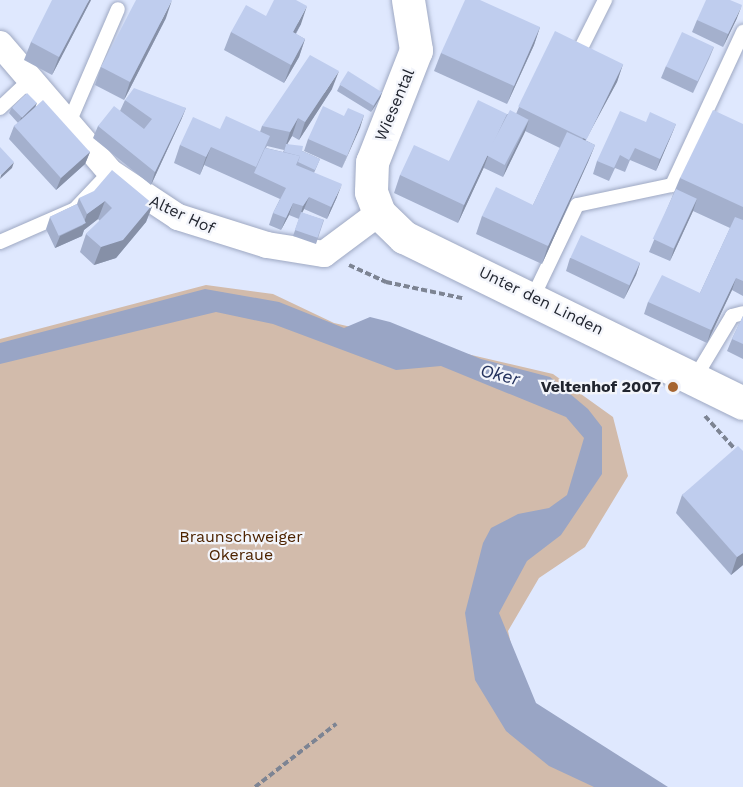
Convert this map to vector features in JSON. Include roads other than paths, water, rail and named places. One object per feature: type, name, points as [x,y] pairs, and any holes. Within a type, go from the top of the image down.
[{"type":"street","name":"Wiesental","points":[[379,213],[369,175],[416,50],[411,2]]},
{"type":"street","name":"Alter Hof","points":[[0,44],[29,81],[110,172],[152,203],[197,225],[267,245],[324,254],[379,213]]},
{"type":"street","name":"Unter den Linden","points":[[379,213],[404,237],[696,376],[743,403]]},
{"type":"lane","points":[[577,56],[605,0]]},
{"type":"lane","points":[[68,125],[118,9]]},
{"type":"lane","points":[[533,297],[577,205],[672,185],[743,32]]},
{"type":"lane","points":[[0,108],[29,81]]},
{"type":"lane","points":[[0,242],[75,209],[110,172]]},
{"type":"lane","points":[[696,376],[732,316],[743,313]]},
{"type":"water","name":"Oker","points":[[205,289],[279,302],[344,328],[370,317],[390,322],[481,359],[550,377],[588,409],[602,427],[602,474],[561,535],[527,561],[499,613],[536,703],[668,787],[594,787],[549,766],[506,731],[475,680],[465,613],[483,543],[491,528],[518,514],[549,508],[567,495],[584,438],[566,417],[441,366],[396,370],[273,324],[216,312],[0,364],[0,343]]},
{"type":"place","name":"Veltenhof 2007","points":[[673,387]]},
{"type":"park label","name":"Braunschweiger Okeraue","points":[[241,546]]}]
